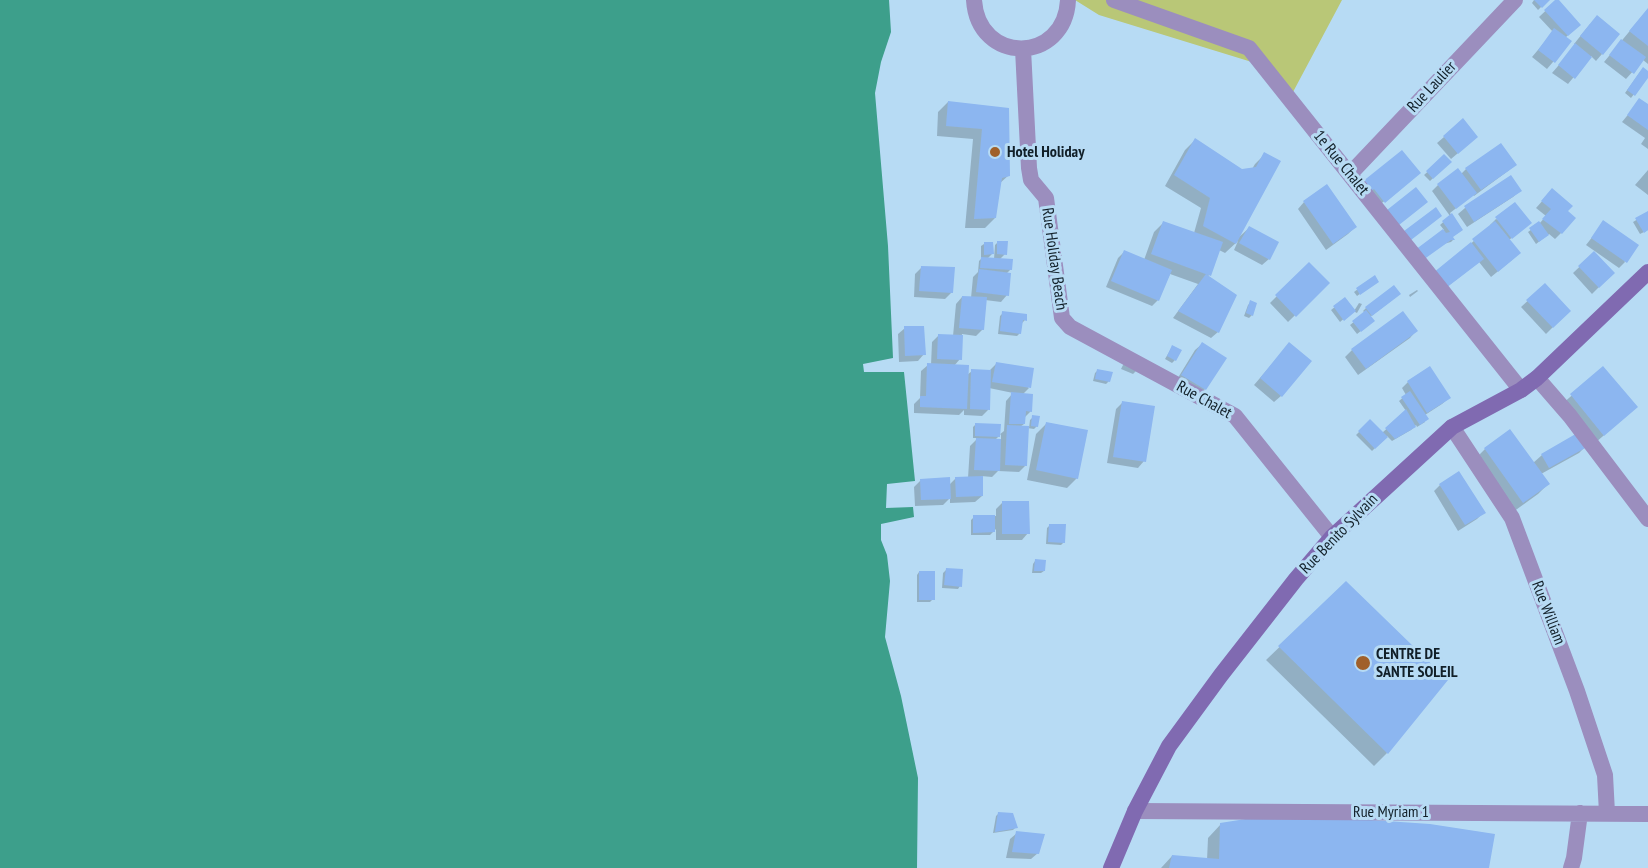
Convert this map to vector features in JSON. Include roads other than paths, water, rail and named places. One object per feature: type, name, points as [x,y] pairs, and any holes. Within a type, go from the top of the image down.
[{"type":"main road","name":"Rue Benito Sylvain","points":[[1111,868],[1135,811],[1169,746],[1221,675],[1332,537],[1452,427],[1521,390],[1537,378],[1648,272]]},
{"type":"street","points":[[974,0],[976,16],[983,30],[993,41],[1007,47],[1023,49],[1038,46],[1051,38],[1061,27],[1067,12],[1068,0]]},
{"type":"street","name":"1e Rue Chalet","points":[[1114,0],[1249,48],[1521,390]]},
{"type":"street","name":"Rue Laulier","points":[[1350,174],[1515,0]]},
{"type":"street","name":"Rue Holiday Beach","points":[[1023,49],[1031,180],[1046,198],[1062,318],[1070,327]]},
{"type":"street","name":"Rue Chalet","points":[[1070,327],[1235,416],[1332,537]]},
{"type":"street","points":[[1537,378],[1570,416],[1648,519]]},
{"type":"street","name":"Rue William","points":[[1452,427],[1512,518],[1578,691],[1605,775],[1607,813]]},
{"type":"street","name":"Rue Myriam 1","points":[[1135,811],[1648,814]]},
{"type":"street","points":[[1571,868],[1580,813]]},
{"type":"place","name":"Hotel Holiday","points":[[995,152]]},
{"type":"place","name":"CENTRE DE SANTE SOLEIL","points":[[1363,663]]}]
